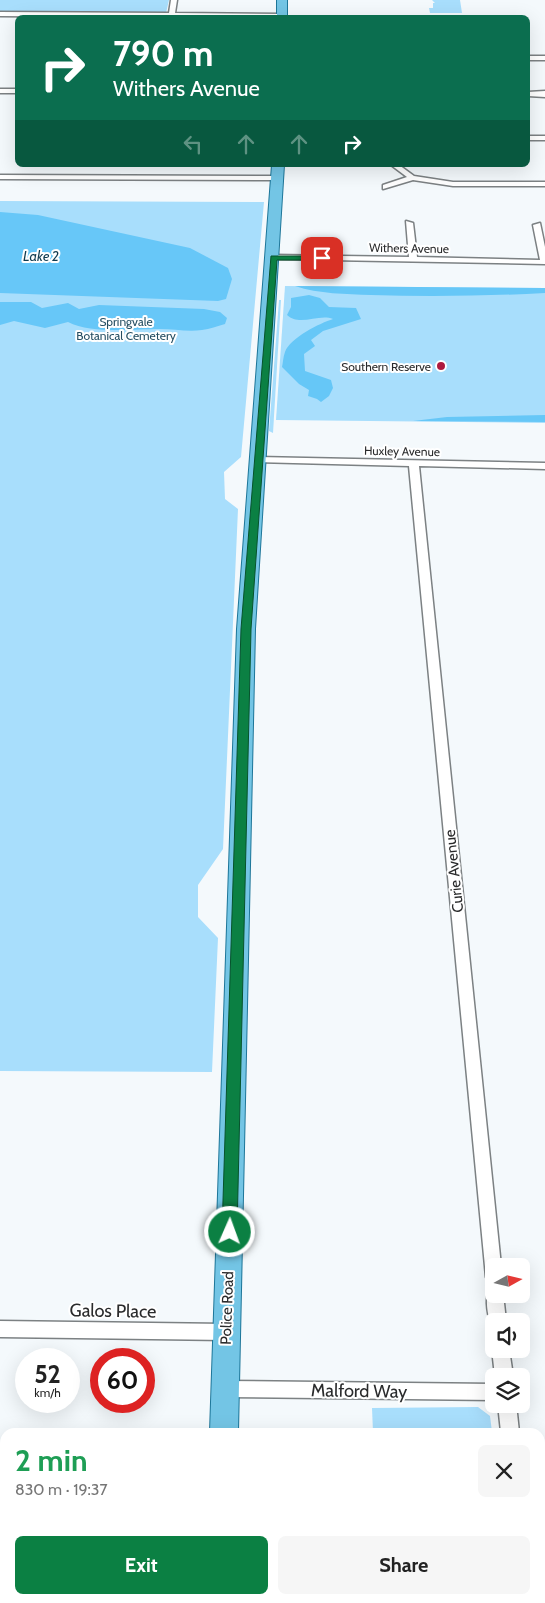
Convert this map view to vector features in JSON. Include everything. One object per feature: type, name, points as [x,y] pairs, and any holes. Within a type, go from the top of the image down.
[{"type":"main road","points":[[282,0],[282,15]]},
{"type":"main road","name":"Police Road","points":[[224,1428],[246,629],[278,174]]},
{"type":"street","points":[[172,15],[174,0]]},
{"type":"street","points":[[0,14],[46,15]]},
{"type":"street","points":[[530,58],[545,58]]},
{"type":"street","points":[[0,90],[15,91]]},
{"type":"street","points":[[530,94],[545,94]]},
{"type":"street","points":[[530,138],[545,138]]},
{"type":"street","points":[[398,167],[412,178]]},
{"type":"street","points":[[0,177],[248,179],[278,174]]},
{"type":"street","points":[[386,187],[412,178],[453,184],[545,184]]},
{"type":"street","points":[[409,223],[413,258]]},
{"type":"street","points":[[537,225],[545,262]]},
{"type":"street","name":"Withers Avenue","points":[[273,257],[413,258],[545,262]]},
{"type":"street","name":"Huxley Avenue","points":[[258,460],[414,465],[545,466]]},
{"type":"street","name":"Curie Avenue","points":[[414,465],[492,1258]]},
{"type":"street","name":"Galos Place","points":[[0,1329],[226,1332]]},
{"type":"street","name":"Malford Way","points":[[224,1389],[485,1392]]},
{"type":"street","points":[[508,1413],[510,1428]]},
{"type":"green space","points":[[0,0],[169,0],[166,13],[0,12]]},
{"type":"green space","points":[[432,0],[460,0],[462,13],[430,13],[429,8],[433,8],[433,3],[435,3]]},
{"type":"green space","name":"Springvale Botanical Cemetery","points":[[0,201],[264,202],[241,457],[224,472],[225,499],[238,509],[223,849],[198,885],[198,917],[218,938],[212,1072],[0,1071]]},
{"type":"green space","name":"Southern Reserve","points":[[285,286],[545,288],[545,423],[276,420]]},
{"type":"green space","points":[[279,300],[281,300],[273,433],[269,431]]},
{"type":"green space","points":[[478,1407],[490,1416],[492,1428],[373,1428],[372,1408]]},
{"type":"shaded area","points":[[295,286],[545,288],[545,293],[393,296],[313,291]]},
{"type":"shaded area","points":[[309,295],[320,298],[329,307],[356,308],[361,319],[323,331],[311,340],[315,346],[304,354],[305,371],[331,380],[333,388],[329,396],[321,402],[308,396],[309,390],[299,384],[282,367],[285,352],[299,336],[333,319],[298,320],[287,315],[291,307],[291,298]]},
{"type":"shaded area","points":[[545,415],[545,422],[413,421],[447,417]]},
{"type":"water","name":"Lake 2","points":[[0,212],[38,215],[190,248],[228,268],[232,279],[226,299],[218,301],[0,293]]},
{"type":"water","points":[[0,302],[31,302],[42,308],[68,303],[79,309],[99,305],[204,309],[220,312],[227,318],[225,324],[197,331],[100,329],[77,326],[68,322],[45,328],[14,321],[0,325]]},
{"type":"place","name":"Southern Reserve","points":[[441,366]]},
{"type":"route","points":[[230,1232],[246,629],[273,257],[322,258]]}]
